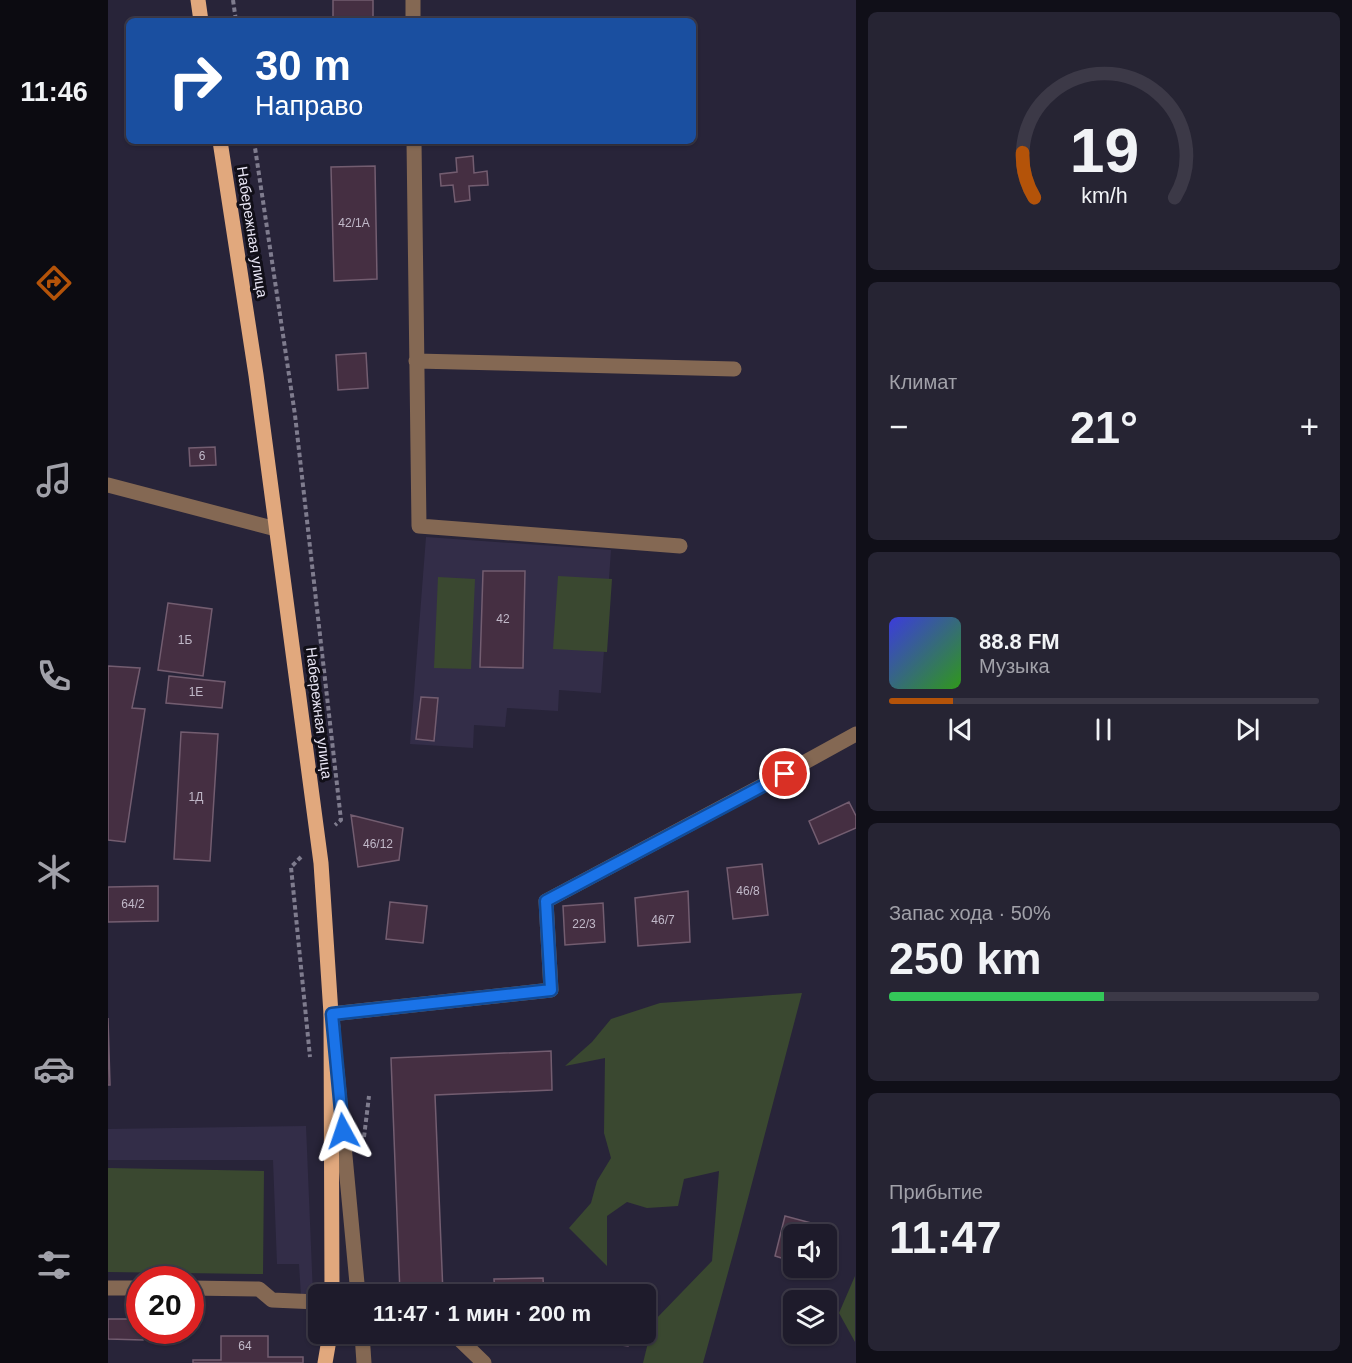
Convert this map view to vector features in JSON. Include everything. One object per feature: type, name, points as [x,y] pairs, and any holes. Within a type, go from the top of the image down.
[{"type":"main road","points":[[198,0],[201,18]]},
{"type":"main road","name":"Набережная улица","points":[[220,144],[256,375],[321,864],[332,1014],[332,1284]]},
{"type":"main road","points":[[326,1363],[329,1344]]},
{"type":"street","points":[[413,0],[413,18]]},
{"type":"street","points":[[414,144],[419,526],[680,546]]},
{"type":"street","points":[[416,361],[734,369]]},
{"type":"street","points":[[108,485],[276,529]]},
{"type":"street","points":[[357,1284],[332,1014],[551,990],[546,901],[855,734]]},
{"type":"street","points":[[108,1288],[126,1288]]},
{"type":"street","points":[[204,1288],[259,1289],[272,1300],[308,1302]]},
{"type":"street","points":[[363,1344],[364,1363]]},
{"type":"street","points":[[464,1344],[484,1363]]},
{"type":"path","points":[[233,0],[236,18]]},
{"type":"path","points":[[254,144],[295,415],[341,820]]},
{"type":"shaded area","points":[[426,537],[611,550],[601,693],[559,690],[558,711],[507,708],[505,727],[474,725],[473,748],[410,744]]},
{"type":"shaded area","points":[[306,1126],[313,1284],[308,1284],[308,1295],[301,1296],[299,1264],[277,1264],[273,1160],[108,1160],[108,1129]]},
{"type":"green space","points":[[558,576],[612,579],[607,652],[553,649]]},
{"type":"green space","points":[[438,577],[475,579],[471,669],[434,668]]},
{"type":"green space","points":[[802,993],[703,1363],[643,1363],[648,1344],[656,1344],[656,1319],[712,1261],[719,1171],[684,1179],[678,1206],[647,1208],[627,1202],[607,1216],[607,1266],[569,1228],[591,1203],[597,1181],[611,1158],[604,1133],[605,1058],[565,1066],[592,1042],[611,1019],[660,1003]]},
{"type":"green space","points":[[108,1168],[264,1171],[263,1274],[204,1273],[204,1266],[126,1266],[126,1272],[108,1272]]},
{"type":"green space","points":[[855,1276],[855,1342],[839,1313]]},
{"type":"building","points":[[333,0],[373,0],[373,18],[333,18]]},
{"type":"building","points":[[473,156],[474,173],[487,171],[488,185],[469,186],[470,200],[455,202],[453,185],[441,186],[440,174],[457,172],[456,158]]},
{"type":"building","points":[[375,166],[377,279],[334,281],[331,167]]},
{"type":"building","points":[[366,353],[368,388],[338,390],[336,355]]},
{"type":"building","points":[[215,447],[216,465],[190,466],[189,448]]},
{"type":"building","points":[[483,571],[525,571],[523,668],[480,667]]},
{"type":"building","points":[[168,603],[212,609],[203,676],[158,670]]},
{"type":"building","points":[[108,666],[140,668],[132,708],[145,709],[125,842],[108,840]]},
{"type":"building","points":[[169,676],[225,682],[222,708],[166,703]]},
{"type":"building","points":[[421,697],[438,698],[434,741],[416,739]]},
{"type":"building","points":[[181,732],[218,734],[210,861],[174,859]]},
{"type":"building","points":[[849,802],[856,816],[856,828],[819,844],[809,821]]},
{"type":"building","points":[[351,815],[403,828],[399,860],[358,867]]},
{"type":"building","points":[[762,864],[768,915],[733,919],[727,868]]},
{"type":"building","points":[[158,886],[158,921],[108,922],[108,887]]},
{"type":"building","points":[[688,891],[690,942],[638,946],[635,898]]},
{"type":"building","points":[[390,902],[427,906],[423,943],[386,939]]},
{"type":"building","points":[[603,903],[605,942],[565,945],[563,906]]},
{"type":"building","points":[[108,1018],[110,1085],[108,1085]]},
{"type":"building","points":[[551,1051],[552,1090],[435,1095],[443,1284],[400,1284],[391,1058]]},
{"type":"building","points":[[785,1216],[815,1224],[783,1224]]},
{"type":"building","points":[[783,1224],[783,1259],[775,1256]]},
{"type":"building","points":[[543,1278],[543,1284],[494,1284],[494,1279]]},
{"type":"building","points":[[108,1319],[126,1319],[126,1340],[108,1339]]},
{"type":"building","points":[[221,1336],[268,1336],[268,1357],[303,1357],[303,1363],[193,1363],[193,1360],[221,1360]]},
{"type":"route","points":[[343,1131],[332,1014],[551,990],[546,901],[785,774]]}]
